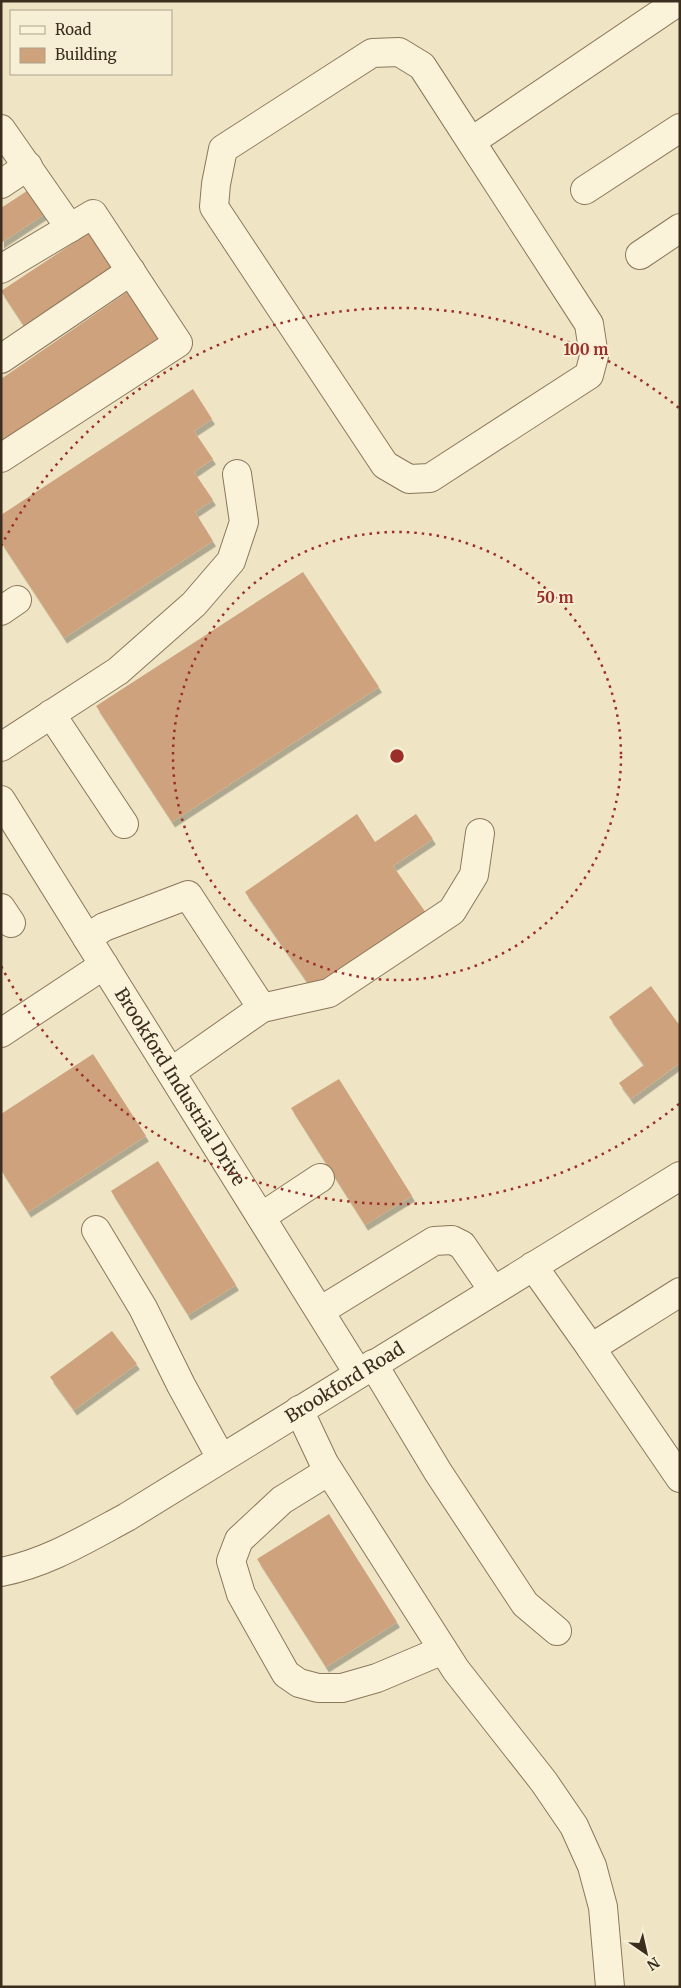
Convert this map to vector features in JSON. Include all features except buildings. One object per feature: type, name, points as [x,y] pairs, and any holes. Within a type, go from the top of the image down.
[{"type":"street","points":[[472,141],[678,1]]},
{"type":"street","points":[[400,52],[422,66],[472,141],[589,324],[594,356],[589,375],[430,478],[409,478],[386,465],[214,207],[216,184],[223,149],[372,53],[400,52]]},
{"type":"street","points":[[586,190],[680,128]]},
{"type":"street","points":[[1,129],[70,228]]},
{"type":"street","points":[[1,184],[28,166]]},
{"type":"street","points":[[1,270],[93,214],[178,343],[1,458]]},
{"type":"street","points":[[640,256],[680,228]]},
{"type":"street","points":[[1,359],[131,271]]},
{"type":"street","points":[[1,747],[118,671],[194,604],[232,561],[244,522],[237,474]]},
{"type":"street","points":[[51,714],[124,824]]},
{"type":"street","name":"Brookford Industrial Drive","points":[[1,800],[320,1311],[366,1368],[438,1472],[525,1604],[557,1631]]},
{"type":"street","points":[[171,1072],[262,1008],[329,993],[452,911],[474,875],[480,833]]},
{"type":"street","points":[[87,938],[104,927],[188,895],[262,1008]]},
{"type":"street","points":[[1,1033],[104,965]]},
{"type":"street","name":"Brookford Road","points":[[1,1572],[16,1569],[67,1550],[127,1517],[680,1176]]},
{"type":"street","points":[[261,1217],[320,1178]]},
{"type":"street","points":[[96,1230],[143,1308],[181,1385],[221,1458]]},
{"type":"street","points":[[320,1311],[434,1241],[452,1240],[462,1245],[493,1290]]},
{"type":"street","points":[[533,1266],[680,1478]]},
{"type":"street","points":[[591,1348],[680,1292]]},
{"type":"street","points":[[299,1410],[329,1471],[456,1670],[544,1782],[574,1826],[592,1866],[603,1907],[610,1987]]},
{"type":"street","points":[[329,1471],[282,1500],[239,1540],[230,1561],[241,1594],[286,1674],[299,1683],[318,1688],[342,1688],[377,1678],[443,1650]]}]
